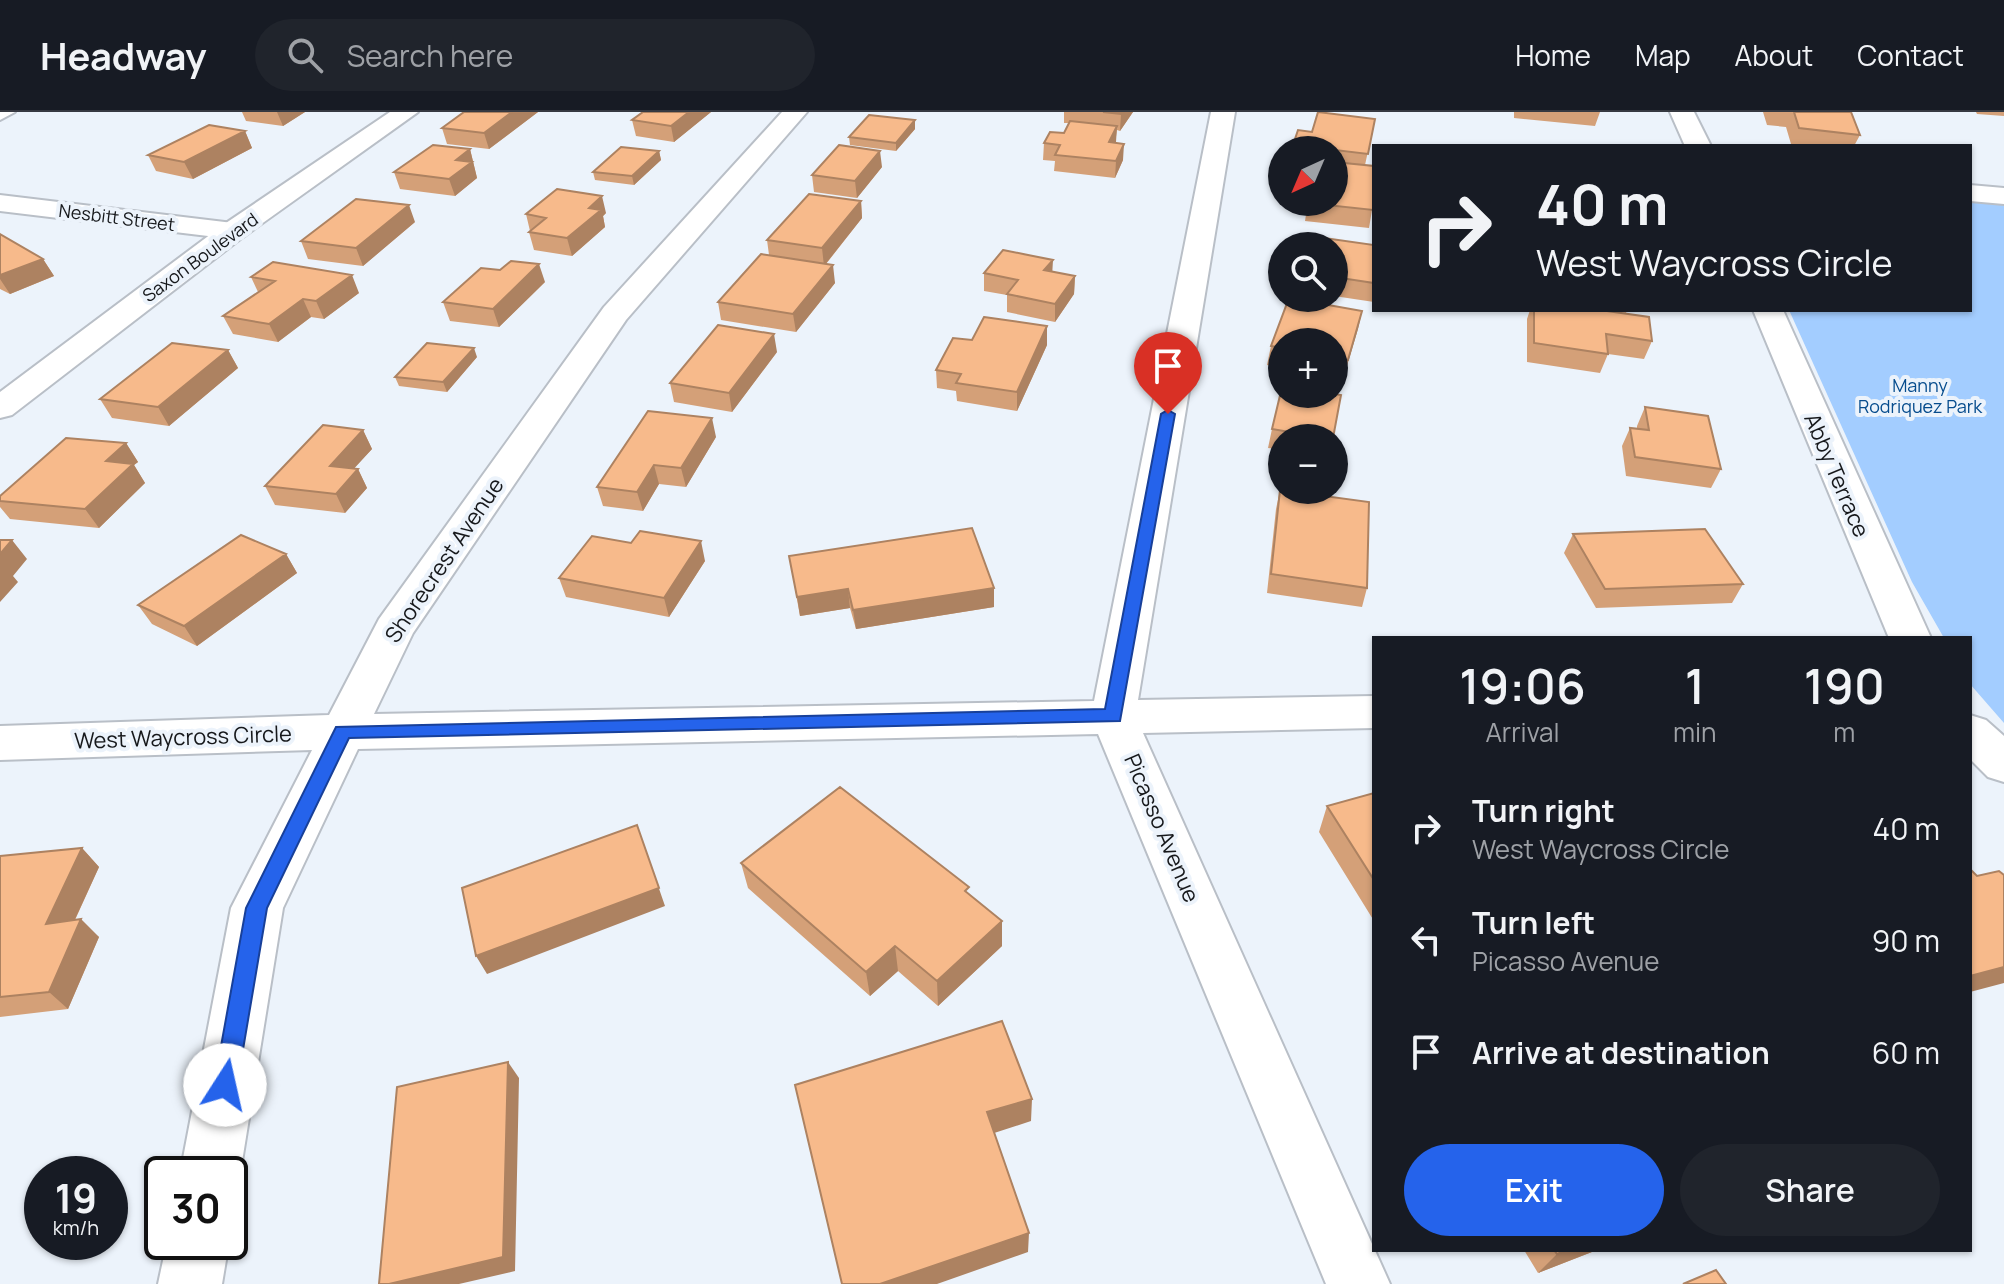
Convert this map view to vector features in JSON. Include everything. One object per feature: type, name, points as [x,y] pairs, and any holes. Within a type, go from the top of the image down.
[{"type":"street","name":"Saxon Boulevard","points":[[0,408],[233,231],[406,112]]},
{"type":"street","name":"Shorecrest Avenue","points":[[213,1156],[257,908],[394,629],[615,314],[795,112]]},
{"type":"street","points":[[1113,716],[1223,112]]},
{"type":"street","points":[[1682,112],[1697,144]]},
{"type":"street","points":[[1972,193],[2004,196]]},
{"type":"street","name":"Nesbitt Street","points":[[0,203],[233,231]]},
{"type":"street","name":"Abby Terrace","points":[[1769,312],[1909,636]]},
{"type":"street","name":"West Waycross Circle","points":[[0,743],[343,732],[1372,712]]},
{"type":"street","name":"Picasso Avenue","points":[[1113,716],[1358,1284]]},
{"type":"street","points":[[1972,734],[2004,764]]},
{"type":"street","points":[[190,1284],[195,1260]]},
{"type":"green space","name":"Manny Rodriquez Park","points":[[1972,200],[2004,203],[2004,723],[1972,686],[1972,636],[1943,636],[1912,582],[1790,312],[1972,312]]},
{"type":"building","points":[[464,112],[512,112],[484,133],[442,128]]},
{"type":"building","points":[[643,112],[689,112],[671,126],[632,120]]},
{"type":"building","points":[[1318,112],[1375,119],[1368,154],[1348,152],[1348,136],[1296,136],[1298,130],[1312,132]]},
{"type":"building","points":[[1794,112],[1851,112],[1860,135],[1799,128]]},
{"type":"building","points":[[869,115],[915,120],[896,143],[849,137]]},
{"type":"building","points":[[1070,121],[1117,126],[1109,142],[1124,144],[1116,161],[1055,155],[1060,145],[1044,143],[1050,132],[1064,133]]},
{"type":"building","points":[[209,125],[245,131],[184,162],[148,155]]},
{"type":"building","points":[[433,145],[470,149],[456,160],[472,162],[449,179],[394,172]]},
{"type":"building","points":[[839,145],[880,151],[855,181],[812,175]]},
{"type":"building","points":[[621,147],[659,151],[632,176],[593,172]]},
{"type":"building","points":[[1348,163],[1372,166],[1372,210],[1348,207]]},
{"type":"building","points":[[557,189],[602,196],[589,208],[601,210],[567,238],[529,232],[546,218],[526,214]]},
{"type":"building","points":[[809,194],[861,201],[822,248],[767,240]]},
{"type":"building","points":[[356,199],[409,205],[356,248],[301,241]]},
{"type":"building","points":[[0,234],[43,259],[0,275]]},
{"type":"building","points":[[1348,241],[1372,245],[1372,283],[1348,279]]},
{"type":"building","points":[[1003,250],[1053,260],[1044,270],[1075,276],[1055,304],[1007,294],[1018,280],[984,273]]},
{"type":"building","points":[[761,254],[833,265],[793,314],[718,302]]},
{"type":"building","points":[[511,261],[539,264],[493,309],[443,302],[481,268],[500,270]]},
{"type":"building","points":[[273,262],[352,275],[316,301],[303,299],[269,324],[223,316],[275,281],[251,277]]},
{"type":"building","points":[[1348,309],[1362,311],[1348,360],[1348,328],[1278,328],[1284,312],[1348,312]]},
{"type":"building","points":[[1534,312],[1614,312],[1649,317],[1652,341],[1606,334],[1608,354],[1534,343]]},
{"type":"building","points":[[984,317],[1047,326],[1017,392],[956,383],[961,374],[936,370],[953,338],[972,340]]},
{"type":"building","points":[[718,325],[774,334],[729,393],[670,383]]},
{"type":"building","points":[[172,343],[228,350],[158,407],[100,399]]},
{"type":"building","points":[[427,343],[474,348],[443,382],[395,377]]},
{"type":"building","points":[[1645,407],[1708,416],[1721,469],[1635,457],[1630,428],[1649,430]]},
{"type":"building","points":[[1277,408],[1339,408],[1336,424],[1273,424]]},
{"type":"building","points":[[648,411],[712,418],[681,468],[654,465],[637,492],[597,487]]},
{"type":"building","points":[[323,425],[363,430],[330,466],[358,469],[336,494],[265,486]]},
{"type":"building","points":[[66,438],[126,443],[106,461],[133,464],[85,509],[0,501],[0,496]]},
{"type":"building","points":[[1348,499],[1369,502],[1367,588],[1271,574],[1278,504],[1348,504]]},
{"type":"building","points":[[972,528],[994,588],[853,610],[848,589],[797,597],[789,556]]},
{"type":"building","points":[[1705,529],[1743,584],[1605,589],[1573,534]]},
{"type":"building","points":[[640,531],[701,541],[664,598],[559,578],[592,536],[631,543]]},
{"type":"building","points":[[241,535],[286,554],[184,626],[138,605]]},
{"type":"building","points":[[0,540],[12,540],[0,554]]},
{"type":"building","points":[[840,787],[969,887],[965,891],[1002,921],[937,981],[895,946],[866,972],[741,863]]},
{"type":"building","points":[[1372,794],[1372,877],[1327,806]]},
{"type":"building","points":[[637,825],[659,888],[476,956],[462,888]]},
{"type":"building","points":[[82,848],[46,924],[81,919],[49,992],[0,997],[0,856]]},
{"type":"building","points":[[1972,871],[1977,876],[1999,871],[2004,875],[2004,967],[1972,975]]},
{"type":"building","points":[[1002,1021],[1032,1099],[987,1112],[1029,1233],[880,1284],[842,1284],[795,1085]]},
{"type":"building","points":[[508,1062],[503,1257],[379,1284],[397,1087]]},
{"type":"building","points":[[1716,1270],[1726,1284],[1683,1284]]},
{"type":"route","points":[[225,1085],[257,908],[343,732],[1113,716],[1168,414]]}]
